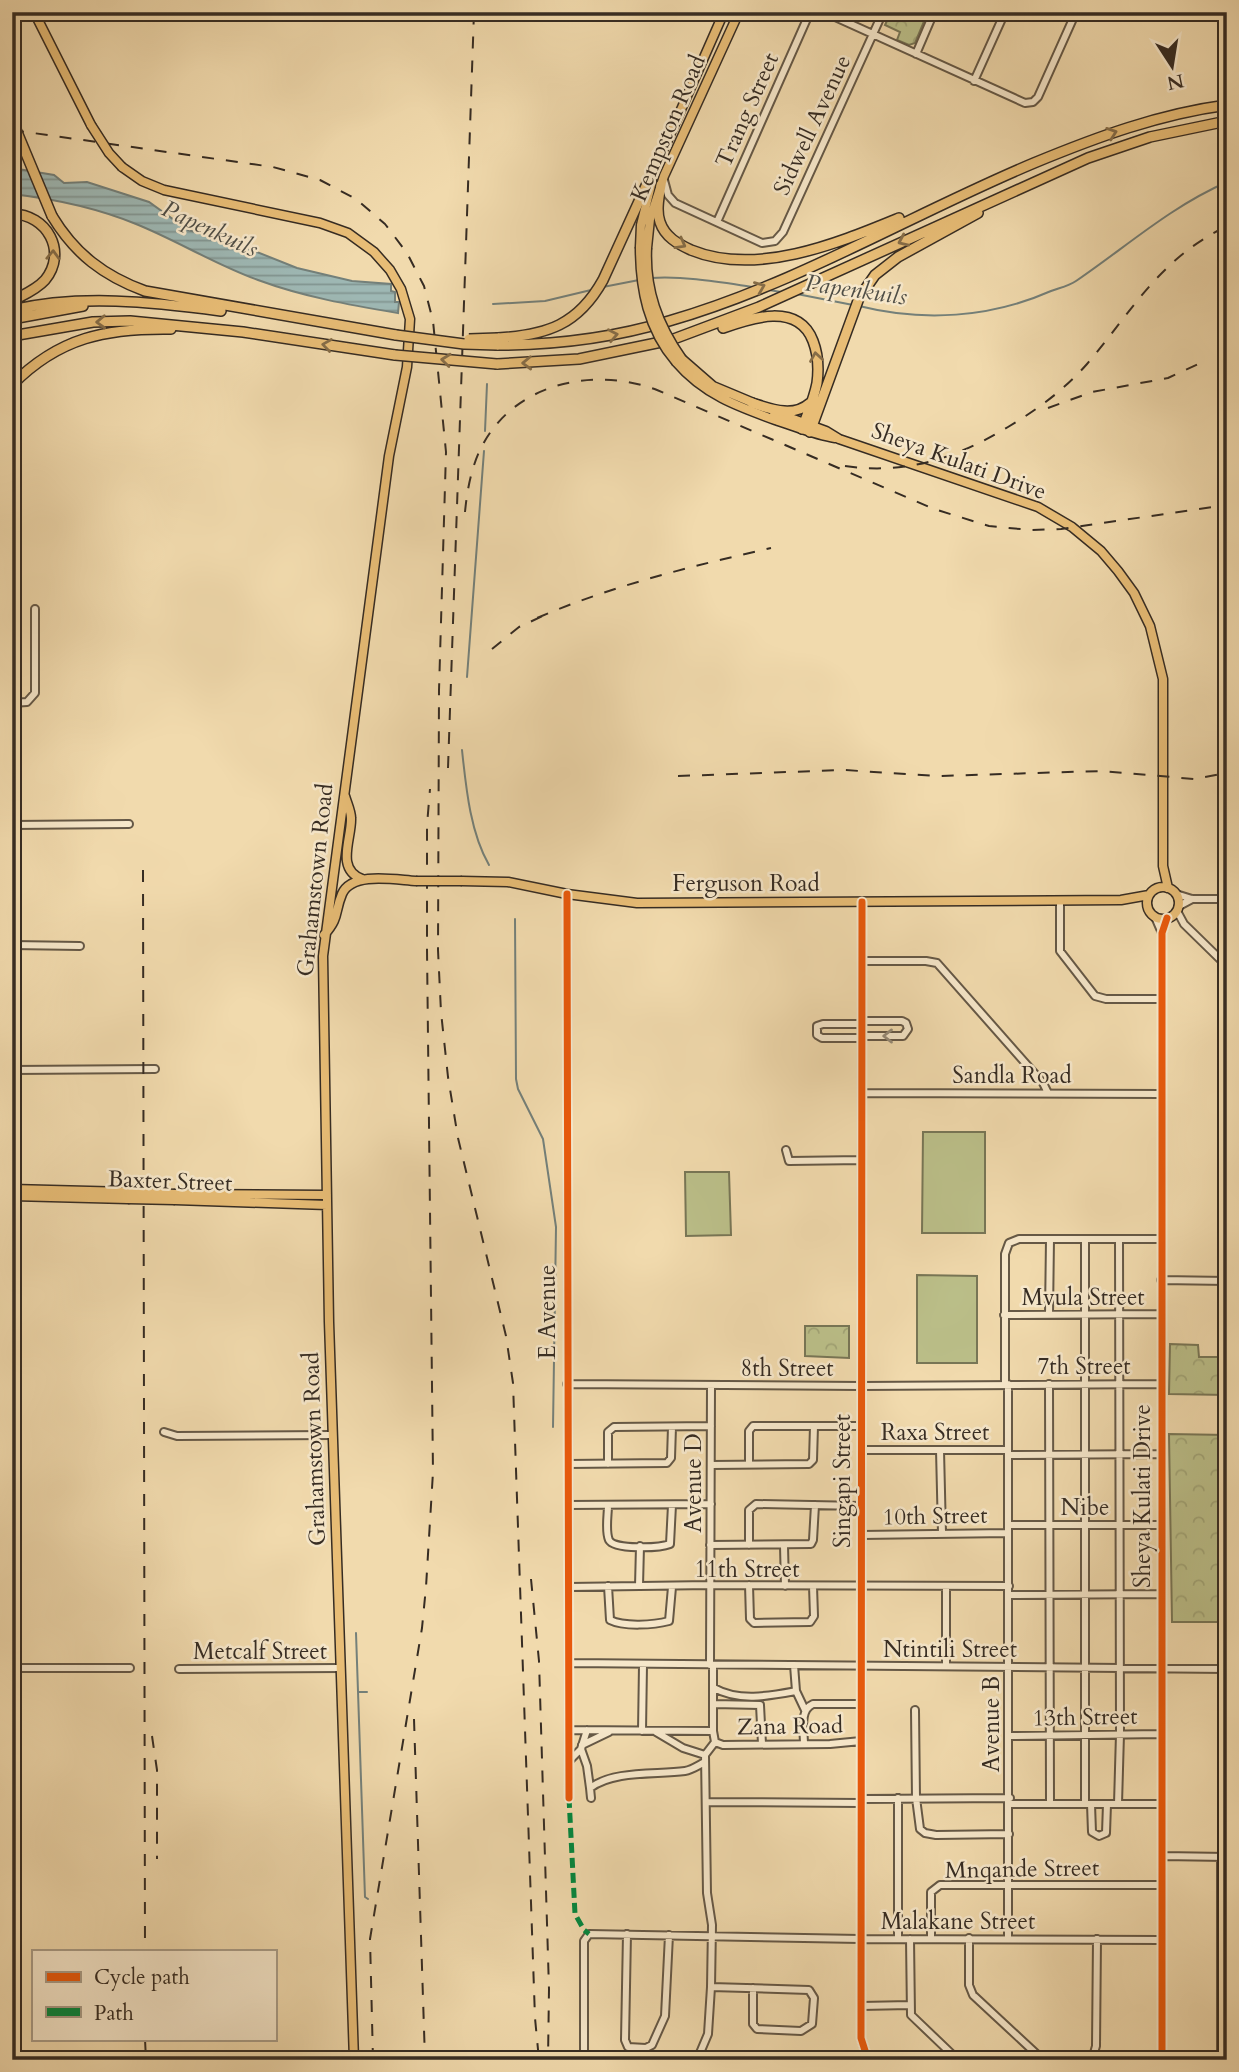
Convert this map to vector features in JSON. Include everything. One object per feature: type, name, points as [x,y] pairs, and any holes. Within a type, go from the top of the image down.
[{"type":"highway","points":[[662,181],[659,216],[662,227],[676,243],[697,252],[724,258],[799,253],[847,240],[1138,124],[1227,105]]},
{"type":"highway","points":[[12,120],[52,216],[66,237],[101,271],[130,285],[167,296],[426,340],[548,344],[609,336],[670,321],[791,275],[1007,174]]},
{"type":"highway","points":[[550,363],[612,354],[661,342],[759,307],[1055,172],[1150,137],[1227,121]]},
{"type":"highway","points":[[497,342],[545,331],[577,315],[596,294],[667,140]]},
{"type":"highway","points":[[807,427],[867,285],[880,270],[898,257],[1030,183]]},
{"type":"highway","points":[[12,214],[26,216],[42,224],[51,236],[55,257],[45,280],[12,301]]},
{"type":"highway","points":[[12,310],[50,302],[104,301],[196,308],[334,325]]},
{"type":"highway","points":[[12,319],[76,307],[133,303]]},
{"type":"highway","points":[[12,336],[93,322],[169,323],[395,355],[496,364],[550,363],[583,362],[623,355],[759,317],[785,316],[805,327],[816,350],[818,373],[807,427]]},
{"type":"highway","points":[[12,384],[50,352],[92,336],[153,329],[243,332]]},
{"type":"highway","points":[[752,403],[784,411],[796,411],[813,398]]},
{"type":"main road","name":"Grahamstown Road","points":[[34,12],[91,125],[109,153],[122,167],[142,181],[164,190],[320,223],[348,233],[374,252],[390,270],[398,284],[410,319],[407,367],[389,456],[324,935],[322,996],[332,1435],[354,2060]]},
{"type":"main road","name":"Kempston Road","points":[[643,247],[641,225],[667,140],[724,12]]},
{"type":"main road","name":"Kempston Road","points":[[739,12],[662,181],[643,247],[640,274],[648,311],[662,343],[679,360],[713,386],[807,427]]},
{"type":"main road","name":"Kempston Road","points":[[679,360],[698,385],[718,398],[807,427]]},
{"type":"main road","name":"Sheya Kulati Drive","points":[[807,427],[1038,507],[1072,527],[1118,571],[1146,617],[1162,672],[1165,699],[1163,866],[1168,888]]},
{"type":"main road","points":[[343,791],[351,816],[347,864],[356,877],[365,880]]},
{"type":"main road","name":"Sheya Kulati Drive","points":[[1150,893],[1158,884],[1163,866]]},
{"type":"main road","points":[[324,935],[336,921],[344,890],[355,882],[365,880]]},
{"type":"main road","name":"Ferguson Road","points":[[365,880],[508,882],[637,904],[1128,900],[1150,893]]},
{"type":"main road","points":[[1160,887],[1168,888],[1176,894],[1178,908],[1168,918],[1156,917],[1147,908],[1150,893],[1160,887]]},
{"type":"main road","name":"Ferguson Road","points":[[1128,900],[1147,908]]},
{"type":"main road","name":"Baxter Street","points":[[12,1189],[128,1196]]},
{"type":"main road","name":"Baxter Street","points":[[175,1197],[327,1195]]},
{"type":"main road","name":"Baxter Street","points":[[12,1196],[175,1197],[327,1205]]},
{"type":"street","name":"Trang Street","points":[[717,222],[810,12]]},
{"type":"street","points":[[824,12],[1025,103],[1033,102],[1038,97],[1076,12]]},
{"type":"street","name":"Sidwell Avenue","points":[[717,222],[766,244],[775,242],[783,232],[883,12]]},
{"type":"street","points":[[916,54],[934,12]]},
{"type":"street","points":[[974,81],[1005,12]]},
{"type":"street","points":[[662,181],[671,200],[717,222]]},
{"type":"street","points":[[12,703],[27,702],[35,693],[35,609]]},
{"type":"street","points":[[12,825],[130,824]]},
{"type":"street","name":"E Avenue","points":[[567,894],[569,1798]]},
{"type":"street","points":[[1176,894],[1192,899],[1227,899]]},
{"type":"street","points":[[1184,924],[1178,908],[1192,899]]},
{"type":"street","points":[[1059,901],[1060,951],[1095,996],[1106,999],[1162,999]]},
{"type":"street","name":"Singapi Street","points":[[862,902],[860,1939],[861,2038],[868,2060]]},
{"type":"street","name":"Sheya Kulati Drive","points":[[1156,917],[1162,933],[1162,2060]]},
{"type":"street","points":[[1168,918],[1184,924],[1227,966]]},
{"type":"street","name":"Sheya Kulati Drive","points":[[1162,933],[1168,918]]},
{"type":"street","points":[[12,945],[80,946]]},
{"type":"street","points":[[862,961],[926,961],[940,965],[1043,1083],[1048,1093]]},
{"type":"street","points":[[902,1021],[908,1029],[903,1036],[822,1038],[816,1032],[817,1026],[823,1024],[862,1023],[902,1021]]},
{"type":"street","points":[[12,1070],[155,1069]]},
{"type":"street","name":"Sandla Road","points":[[862,1093],[1162,1094]]},
{"type":"street","points":[[786,1150],[789,1161],[862,1160]]},
{"type":"street","points":[[1049,1315],[1050,1239],[1161,1239]]},
{"type":"street","name":"Avenue B","points":[[1008,1938],[1009,1525],[1005,1255],[1009,1242],[1050,1239]]},
{"type":"street","points":[[1085,1239],[1085,1734],[1088,1804],[1092,1832],[1099,1836],[1106,1833],[1107,1804]]},
{"type":"street","points":[[1118,1804],[1119,1239]]},
{"type":"street","points":[[1161,1280],[1227,1281]]},
{"type":"street","name":"Mvula Street","points":[[1004,1314],[1161,1314]]},
{"type":"street","name":"8th Street","points":[[567,1384],[1006,1384]]},
{"type":"street","name":"7th Street","points":[[1006,1384],[1161,1384]]},
{"type":"street","points":[[1049,1384],[1050,1804]]},
{"type":"street","name":"Avenue D","points":[[711,1385],[712,1665]]},
{"type":"street","points":[[608,1464],[608,1434],[612,1427],[710,1426]]},
{"type":"street","points":[[711,1465],[811,1464],[814,1426]]},
{"type":"street","points":[[749,1464],[751,1427],[861,1426]]},
{"type":"street","points":[[568,1464],[669,1463],[672,1455],[672,1427]]},
{"type":"street","points":[[164,1432],[177,1436],[332,1435]]},
{"type":"street","name":"Raxa Street","points":[[861,1450],[940,1450],[1049,1455],[1161,1454]]},
{"type":"street","points":[[940,1450],[942,1533]]},
{"type":"street","points":[[568,1505],[710,1504]]},
{"type":"street","points":[[608,1505],[608,1537],[615,1546],[670,1544],[672,1505]]},
{"type":"street","name":"10th Street","points":[[749,1545],[750,1510],[753,1505],[861,1506]]},
{"type":"street","points":[[710,1545],[784,1546],[812,1543],[815,1505]]},
{"type":"street","name":"Nibe","points":[[1009,1525],[1161,1525]]},
{"type":"street","name":"10th Street","points":[[861,1535],[1008,1533]]},
{"type":"street","points":[[639,1586],[640,1546]]},
{"type":"street","points":[[784,1546],[785,1586]]},
{"type":"street","points":[[749,1585],[750,1619],[754,1623],[810,1622],[814,1616],[813,1586]]},
{"type":"street","points":[[608,1586],[610,1620],[614,1623],[669,1621],[671,1587]]},
{"type":"street","name":"11th Street","points":[[569,1587],[1009,1586]]},
{"type":"street","points":[[946,1587],[946,1666]]},
{"type":"street","points":[[1009,1595],[1162,1594]]},
{"type":"street","name":"Ntintili Street","points":[[570,1663],[1227,1669]]},
{"type":"street","points":[[642,1731],[643,1665]]},
{"type":"street","name":"Zana Road","points":[[712,1665],[718,1704],[713,1731],[715,1742],[723,1745],[861,1741]]},
{"type":"street","points":[[794,1665],[796,1691],[805,1710],[804,1744]]},
{"type":"street","points":[[12,1668],[130,1668]]},
{"type":"street","name":"Metcalf Street","points":[[179,1669],[341,1668]]},
{"type":"street","points":[[714,1688],[728,1695],[765,1696],[796,1691]]},
{"type":"street","points":[[718,1704],[728,1695]]},
{"type":"street","points":[[718,1704],[760,1705],[762,1744]]},
{"type":"street","points":[[805,1710],[813,1704],[861,1704]]},
{"type":"street","points":[[915,1710],[918,1826],[925,1833],[1009,1834]]},
{"type":"street","points":[[570,1730],[713,1731]]},
{"type":"street","points":[[587,1730],[582,1747],[591,1798]]},
{"type":"street","points":[[570,1759],[582,1747],[610,1731]]},
{"type":"street","points":[[654,1731],[705,1758]]},
{"type":"street","name":"13th Street","points":[[1009,1735],[1161,1734]]},
{"type":"street","points":[[590,1788],[601,1782],[637,1774],[686,1771],[705,1758],[715,1742]]},
{"type":"street","points":[[699,2059],[709,2028],[711,1987],[712,1919],[707,1893],[705,1758]]},
{"type":"street","points":[[898,1798],[898,1939]]},
{"type":"street","points":[[707,1802],[916,1798],[1050,1804],[1161,1804]]},
{"type":"street","points":[[1162,1856],[1224,1857],[1222,2060]]},
{"type":"street","name":"Mnqande Street","points":[[931,1939],[931,1895],[934,1888],[940,1885],[1162,1885]]},
{"type":"street","name":"Malakane Street","points":[[584,2060],[584,1941],[586,1936],[593,1934],[860,1939],[1162,1940]]},
{"type":"street","points":[[627,1934],[625,2040],[628,2047],[638,2048],[652,2045],[664,2021],[669,1936]]},
{"type":"street","points":[[969,1938],[969,1985],[973,1995],[1043,2060]]},
{"type":"street","points":[[910,1939],[910,2005],[913,2018],[958,2060]]},
{"type":"street","points":[[1092,2060],[1096,2046],[1097,1939]]},
{"type":"street","points":[[711,1987],[809,1990],[814,1998],[812,2024],[801,2031],[757,2029],[753,2024],[753,1989]]},
{"type":"street","points":[[861,2006],[910,2005]]},
{"type":"green space","points":[[891,12],[928,12],[915,43],[909,45],[897,40],[900,32],[885,25]]},
{"type":"green space","points":[[923,1132],[985,1132],[985,1233],[922,1233]]},
{"type":"green space","points":[[685,1172],[729,1172],[731,1235],[686,1236]]},
{"type":"green space","points":[[917,1275],[977,1276],[977,1363],[917,1363]]},
{"type":"green space","points":[[805,1326],[849,1326],[849,1358],[805,1356]]},
{"type":"green space","points":[[1170,1344],[1198,1345],[1199,1357],[1227,1357],[1227,1395],[1169,1394]]},
{"type":"green space","points":[[1169,1434],[1227,1435],[1227,1622],[1172,1622]]},
{"type":"water","points":[[12,168],[54,175],[64,183],[87,182],[149,202],[188,230],[232,242],[297,268],[352,281],[391,284],[391,291],[395,292],[395,302],[399,302],[398,313],[327,300],[275,286],[242,274],[121,218],[76,205],[12,194]]},
{"type":"waterway","name":"Papenkuils","points":[[859,306],[907,314],[956,315],[1028,300],[1073,283],[1167,215],[1227,182]]},
{"type":"waterway","name":"Papenkuils","points":[[651,278],[715,281],[753,287]]},
{"type":"waterway","name":"Papenkuils","points":[[603,287],[639,280]]},
{"type":"waterway","name":"Papenkuils","points":[[493,304],[545,301],[591,290]]},
{"type":"waterway","name":"Papenkuils","points":[[769,290],[781,292]]},
{"type":"waterway","name":"Papenkuils","points":[[797,294],[853,305]]},
{"type":"waterway","points":[[485,431],[487,384]]},
{"type":"waterway","points":[[467,677],[484,451]]},
{"type":"waterway","points":[[462,750],[473,824],[489,865]]},
{"type":"waterway","points":[[515,919],[516,1079],[518,1089],[543,1139],[556,1227],[553,1427]]},
{"type":"waterway","points":[[356,1633],[365,1897],[368,1899]]},
{"type":"waterway","points":[[358,1692],[367,1692]]},
{"type":"railway","points":[[448,768],[474,12]]},
{"type":"railway","points":[[12,130],[273,167],[320,180],[356,199],[385,224],[407,253],[424,286],[433,321],[446,452],[439,690],[438,950],[441,1012],[458,1138],[506,1336],[513,1383],[535,2018],[539,2060]]},
{"type":"railway","points":[[845,466],[889,468],[930,462],[970,447],[1019,420],[1050,398],[1087,364],[1165,270],[1203,239],[1227,226]]},
{"type":"railway","points":[[1048,408],[1092,392],[1168,378],[1205,361]]},
{"type":"railway","points":[[465,512],[470,480],[480,450],[494,427],[512,409],[533,395],[556,386],[607,380],[657,390],[934,509],[989,526],[1030,530],[1061,529],[1227,505]]},
{"type":"railway","points":[[537,618],[623,587],[771,548]]},
{"type":"railway","points":[[492,649],[519,627],[545,615]]},
{"type":"railway","points":[[678,776],[844,770],[939,776],[1102,771],[1194,779],[1227,773]]},
{"type":"railway","points":[[373,2060],[370,1939],[422,1628],[433,1472],[427,950],[427,825],[430,789]]},
{"type":"railway","points":[[143,870],[145,1950]]},
{"type":"railway","points":[[531,1579],[539,1661],[549,1989],[548,2060]]},
{"type":"railway","points":[[414,1719],[425,2060]]},
{"type":"railway","points":[[152,1736],[157,1770],[157,1859]]},
{"type":"railway","points":[[145,2040],[146,2060]]},
{"type":"marked path","points":[[569,1798],[575,1914],[589,1934]]},
{"type":"cycle path","points":[[567,894],[569,1798]]},
{"type":"cycle path","points":[[862,902],[861,2038],[868,2060]]},
{"type":"cycle path","points":[[1162,2060],[1162,933],[1167,918]]}]
